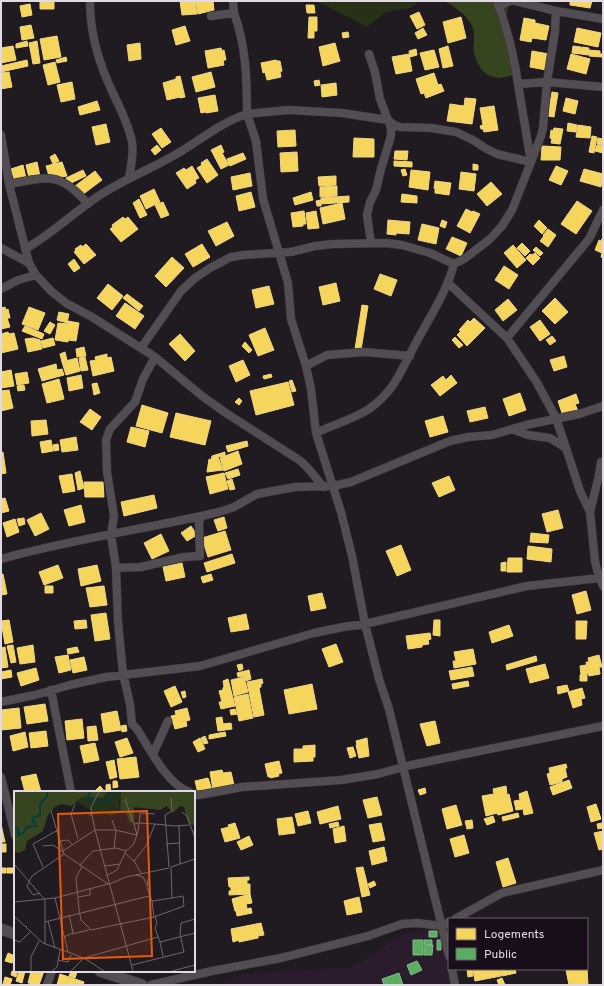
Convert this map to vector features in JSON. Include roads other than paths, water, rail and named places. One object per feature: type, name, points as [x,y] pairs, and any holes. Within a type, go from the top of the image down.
[{"type":"main road","points":[[1,929],[14,934]]},
{"type":"main road","points":[[103,972],[142,985]]},
{"type":"street","points":[[90,1],[91,24],[102,67],[127,124],[132,142],[133,155],[129,178]]},
{"type":"street","points":[[233,1],[234,13],[242,41],[246,68],[247,114],[256,141],[263,199],[288,283],[291,319],[306,366],[311,389],[316,433],[328,486],[352,556],[365,624],[446,924],[448,945]]},
{"type":"street","points":[[510,1],[497,3],[505,22],[513,52],[531,162]]},
{"type":"street","points":[[515,1],[556,11],[603,19]]},
{"type":"street","points":[[316,433],[367,410],[388,393],[396,382],[416,342],[433,315],[448,283],[454,264],[464,259],[490,239],[502,226],[512,210],[541,136],[555,31],[556,11]]},
{"type":"street","points":[[211,16],[234,13]]},
{"type":"street","points":[[369,54],[375,72],[380,99],[391,128],[391,136],[376,190],[370,202],[367,215],[371,243]]},
{"type":"street","points":[[518,84],[547,82],[603,87]]},
{"type":"street","points":[[25,249],[42,240],[88,204],[117,184],[163,162],[230,121],[247,114],[289,110],[335,113],[388,120],[394,125],[400,127],[431,128],[456,132],[497,154],[531,162]]},
{"type":"street","points":[[1,135],[9,184],[29,263],[36,275],[51,292],[66,303],[92,317],[155,357],[202,396],[306,465],[316,479],[328,486]]},
{"type":"street","points":[[9,184],[46,178],[61,180],[76,190],[88,204]]},
{"type":"street","points":[[508,338],[589,239],[603,210]]},
{"type":"street","points":[[141,348],[176,297],[195,278],[216,264],[230,257],[291,252],[315,246],[332,244],[386,242],[430,253],[454,264]]},
{"type":"street","points":[[1,248],[29,263]]},
{"type":"street","points":[[1,289],[18,280],[36,275]]},
{"type":"street","points":[[448,283],[508,338],[536,381],[556,418],[580,491],[590,512]]},
{"type":"street","points":[[306,366],[327,355],[364,352],[410,356]]},
{"type":"street","points":[[155,357],[143,379],[135,402],[107,434],[106,462],[114,516],[111,535],[116,568],[118,622],[123,674],[130,704],[132,724],[137,729],[163,770],[175,783],[187,791]]},
{"type":"street","points":[[1,559],[74,541],[111,535],[219,512],[234,507],[256,494],[269,491],[295,487],[328,486],[351,482],[450,441],[468,437],[492,435],[511,429],[590,411],[603,406]]},
{"type":"street","points":[[511,429],[550,438],[566,448]]},
{"type":"street","points":[[1,702],[106,677],[200,666],[314,633],[365,624],[527,586],[602,582],[595,561],[590,512],[601,462]]},
{"type":"street","points":[[116,568],[141,566],[184,557],[200,556],[199,523],[201,516]]},
{"type":"street","points":[[51,690],[71,791]]},
{"type":"street","points":[[153,754],[168,721]]},
{"type":"street","points":[[195,794],[205,794],[242,787],[341,780],[378,774],[404,767],[603,726]]},
{"type":"street","points":[[1,777],[14,831]]},
{"type":"street","points":[[457,918],[502,893],[603,870]]},
{"type":"street","points":[[151,985],[212,971],[281,958],[368,936],[402,924],[417,922],[446,924]]},
{"type":"street","points":[[452,970],[455,985]]},
{"type":"street","points":[[47,985],[52,972]]}]
